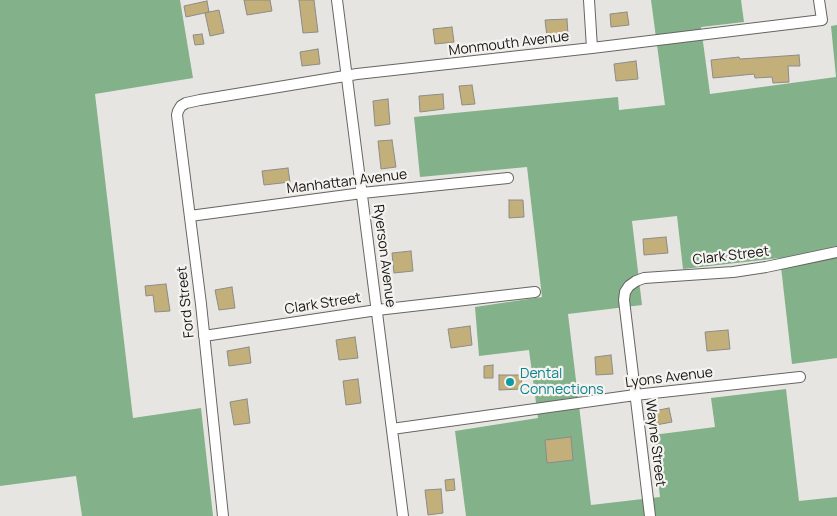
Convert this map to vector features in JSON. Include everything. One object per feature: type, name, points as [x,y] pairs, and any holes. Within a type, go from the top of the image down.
[{"type":"street","name":"Ryerson Avenue","points":[[337,0],[402,516]]},
{"type":"street","points":[[588,0],[592,48]]},
{"type":"street","name":"Monmouth Avenue","points":[[200,100],[347,76],[822,20],[819,0]]},
{"type":"street","name":"Ford Street","points":[[200,100],[181,106],[177,114],[204,336],[223,516]]},
{"type":"street","name":"Manhattan Avenue","points":[[190,216],[362,193],[508,178]]},
{"type":"street","name":"Clark Street","points":[[629,286],[644,278],[733,272],[837,252]]},
{"type":"street","name":"Wayne Street","points":[[629,286],[625,292],[624,300],[650,516]]},
{"type":"street","name":"Clark Street","points":[[204,336],[377,310],[535,292]]},
{"type":"street","name":"Lyons Avenue","points":[[392,428],[635,395],[800,378]]},
{"type":"green space","points":[[0,0],[180,0],[193,78],[95,94],[133,418],[201,408],[213,516],[82,516],[76,476],[0,486]]},
{"type":"green space","points":[[651,0],[741,0],[744,22],[701,27],[710,94],[836,77],[831,26],[837,25],[837,358],[792,364],[780,258],[683,269],[677,216],[632,221],[642,305],[568,314],[591,505],[660,497],[653,435],[715,427],[711,398],[786,389],[799,501],[837,497],[837,516],[466,516],[455,431],[538,418],[529,350],[479,356],[475,307],[542,297],[527,167],[420,177],[414,117],[618,97],[619,110],[665,105]]},
{"type":"building","points":[[244,0],[270,0],[272,11],[247,15]]},
{"type":"building","points":[[299,0],[314,0],[318,32],[303,33]]},
{"type":"building","points":[[207,1],[209,12],[186,17],[184,6]]},
{"type":"building","points":[[219,10],[224,33],[210,36],[205,13]]},
{"type":"building","points":[[627,12],[629,25],[611,27],[610,14]]},
{"type":"building","points":[[567,19],[568,35],[547,37],[545,20]]},
{"type":"building","points":[[452,27],[454,42],[435,44],[433,29]]},
{"type":"building","points":[[202,34],[204,44],[195,45],[193,35]]},
{"type":"building","points":[[318,49],[320,64],[302,66],[300,52]]},
{"type":"building","points":[[799,55],[800,66],[788,66],[789,82],[773,83],[772,77],[755,78],[754,74],[713,78],[711,60]]},
{"type":"building","points":[[636,61],[638,79],[616,81],[614,64]]},
{"type":"building","points":[[472,85],[475,104],[462,105],[459,86]]},
{"type":"building","points":[[443,94],[444,109],[420,112],[419,96]]},
{"type":"building","points":[[388,99],[390,124],[375,126],[373,101]]},
{"type":"building","points":[[392,140],[396,167],[381,169],[378,141]]},
{"type":"building","points":[[288,168],[290,182],[264,185],[262,171]]},
{"type":"building","points":[[509,200],[523,200],[524,217],[509,218]]},
{"type":"building","points":[[666,237],[668,253],[644,255],[643,239]]},
{"type":"building","points":[[411,251],[413,271],[394,273],[392,253]]},
{"type":"building","points":[[166,284],[170,311],[155,312],[153,295],[146,296],[145,286]]},
{"type":"building","points":[[232,287],[235,308],[219,310],[215,290]]},
{"type":"building","points":[[470,326],[472,345],[451,348],[448,329]]},
{"type":"building","points":[[728,330],[730,349],[707,351],[705,332]]},
{"type":"building","points":[[355,337],[358,358],[339,360],[336,340]]},
{"type":"building","points":[[249,347],[251,363],[229,366],[227,351]]},
{"type":"building","points":[[611,355],[613,374],[596,375],[595,357]]},
{"type":"building","points":[[493,365],[493,378],[484,378],[484,366]]},
{"type":"building","name":"Dental Connections","points":[[499,375],[521,375],[522,389],[499,390]]},
{"type":"building","points":[[358,379],[361,403],[346,405],[343,381]]},
{"type":"building","points":[[247,399],[250,423],[234,425],[230,402]]},
{"type":"building","points":[[669,408],[672,422],[656,425],[654,411]]},
{"type":"building","points":[[571,437],[573,460],[547,463],[545,440]]},
{"type":"building","points":[[454,479],[455,490],[446,491],[445,480]]},
{"type":"building","points":[[441,489],[443,513],[428,515],[425,490]]},
{"type":"place","name":"Dental Connections","points":[[510,382]]}]
